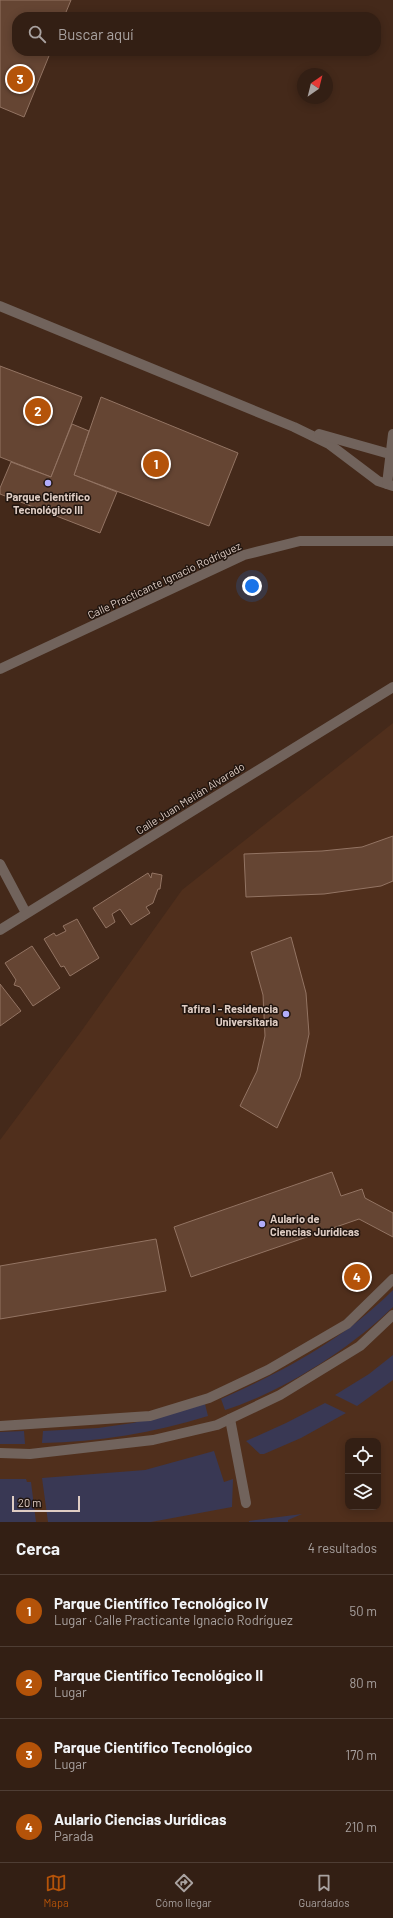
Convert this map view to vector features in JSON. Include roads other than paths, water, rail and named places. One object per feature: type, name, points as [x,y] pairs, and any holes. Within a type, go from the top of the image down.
[{"type":"street","points":[[0,306],[294,427],[329,444],[378,481],[390,485],[393,434]]},
{"type":"street","points":[[294,427],[391,454]]},
{"type":"street","name":"Calle Practicante Ignacio Rodríguez","points":[[0,669],[244,555],[300,541],[393,540]]},
{"type":"street","name":"Calle Juan Melián Alvarado","points":[[0,930],[393,687]]},
{"type":"street","points":[[0,864],[26,913]]},
{"type":"street","points":[[0,1426],[150,1416],[209,1398],[268,1370],[347,1324],[393,1279]]},
{"type":"street","points":[[0,1453],[30,1454],[153,1440],[217,1425],[280,1395],[360,1346],[393,1315]]},
{"type":"street","points":[[230,1419],[246,1503]]},
{"type":"place","name":"Parque Científico Tecnológico","points":[[20,79]]},
{"type":"place","name":"Parque Científico Tecnológico II","points":[[38,411]]},
{"type":"place","name":"Parque Científico Tecnológico IV","points":[[156,464]]},
{"type":"place","name":"Parque Científico Tecnológico III","points":[[48,483]]},
{"type":"place","name":"Tafira I - Residencia Universitaria","points":[[286,1014]]},
{"type":"place","name":"Aulario de Ciencias Jurídicas","points":[[262,1224]]},
{"type":"place","name":"Aulario Ciencias Jurídicas","points":[[357,1277]]}]
